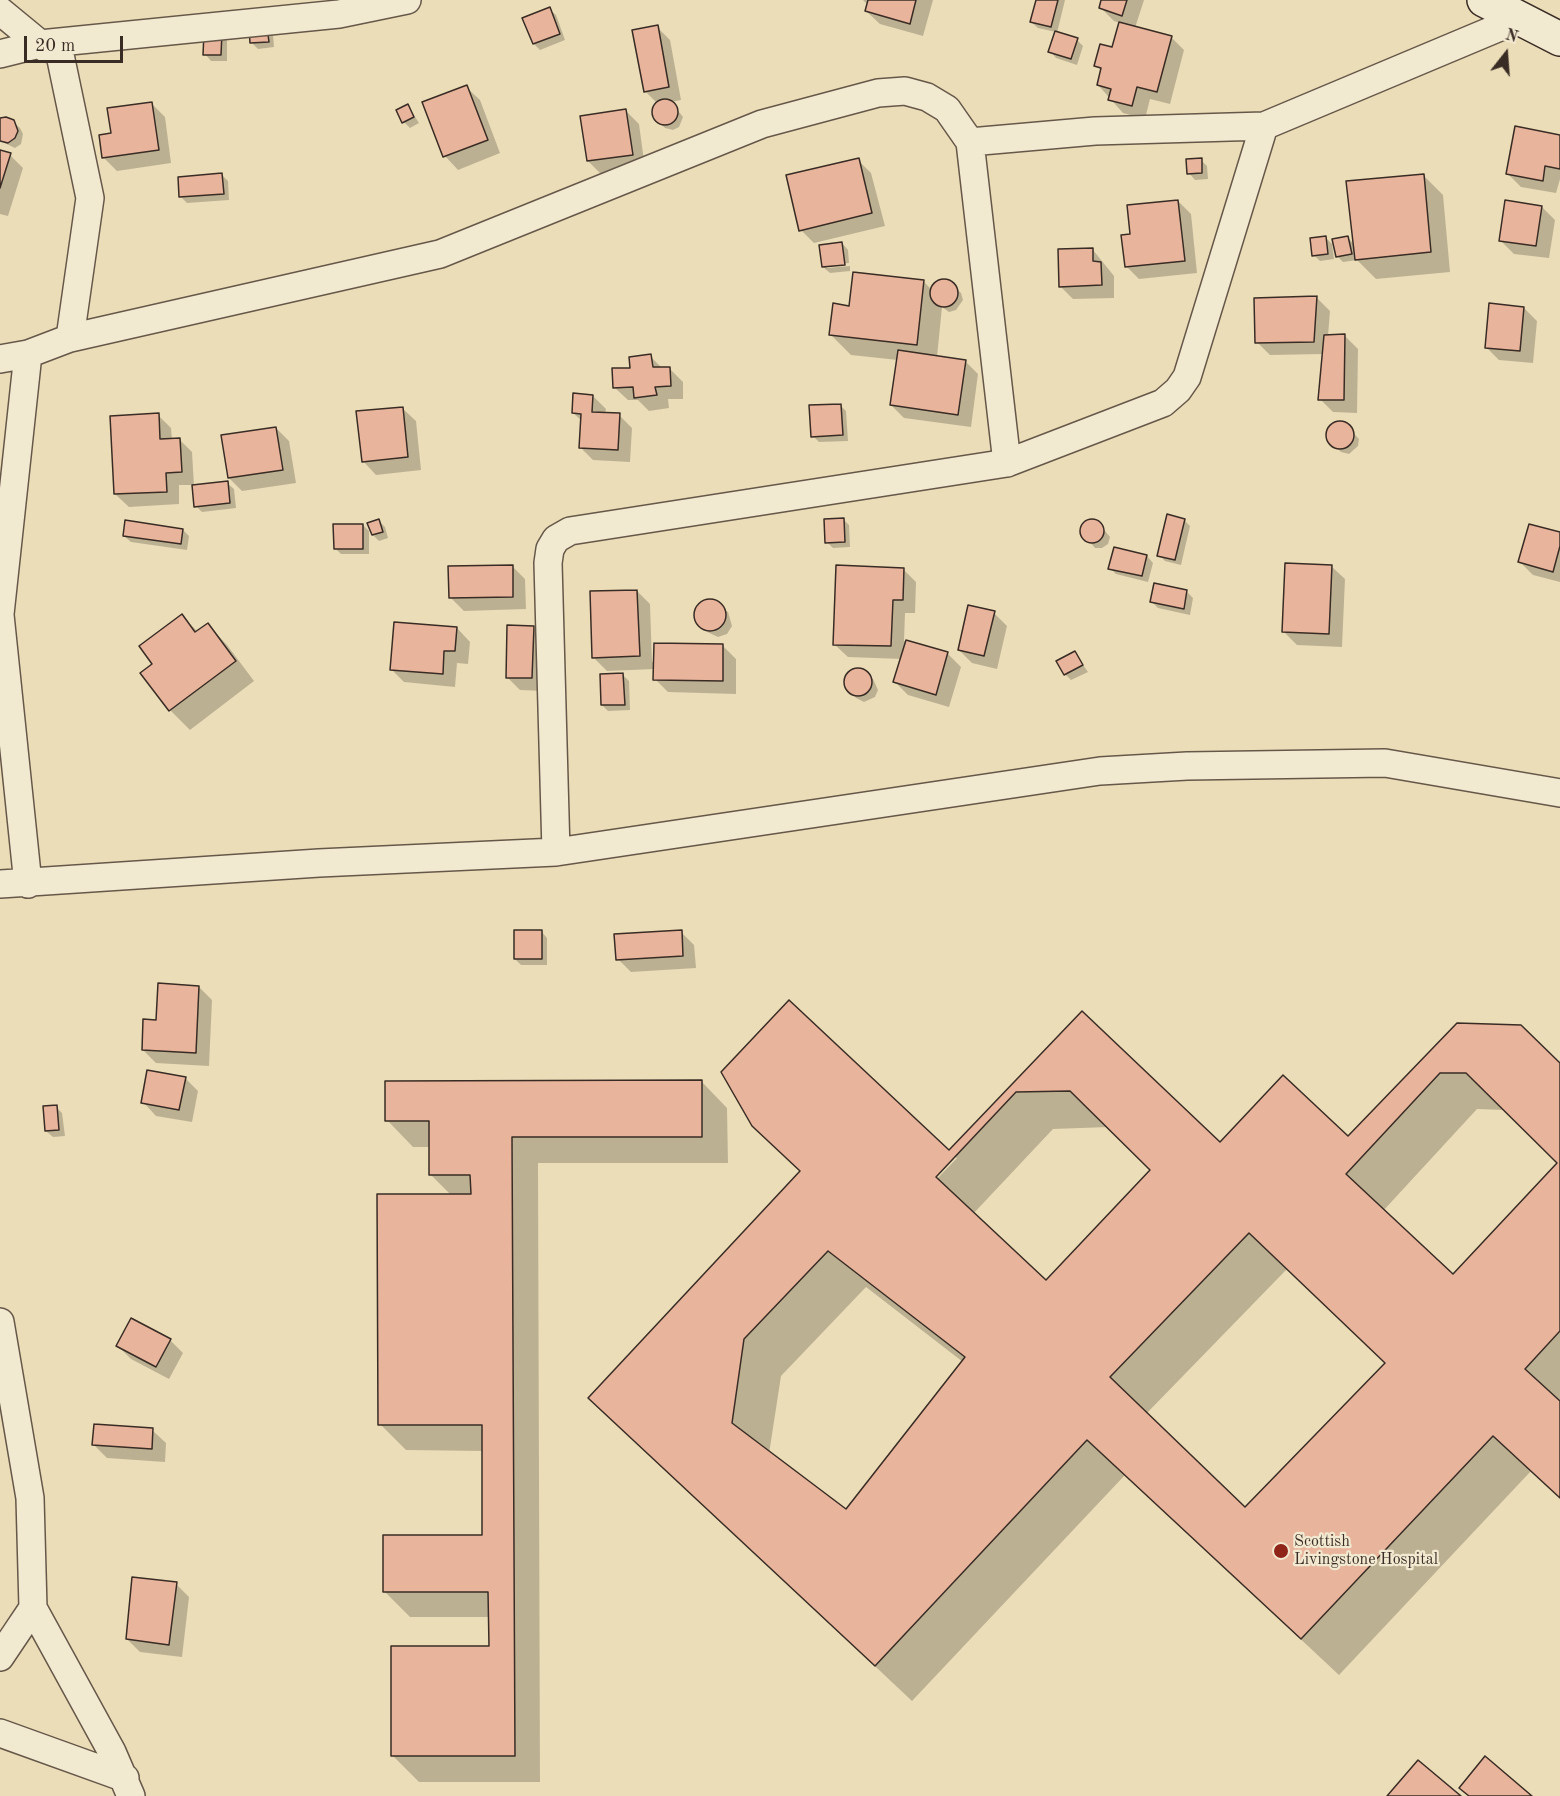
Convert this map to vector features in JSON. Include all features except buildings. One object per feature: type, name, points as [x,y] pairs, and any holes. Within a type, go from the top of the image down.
[{"type":"street","points":[[0,54],[40,44],[407,0]]},
{"type":"street","points":[[1484,0],[1560,39]]},
{"type":"street","points":[[0,11],[45,48],[59,50],[90,198],[70,338]]},
{"type":"street","points":[[970,142],[1095,131],[1264,126],[1519,19]]},
{"type":"street","points":[[0,359],[28,354],[70,338],[440,254],[762,124],[878,93],[905,91],[927,98],[947,109],[970,142],[1007,463]]},
{"type":"street","points":[[556,852],[548,563],[550,549],[556,539],[570,531],[1007,463],[1163,403],[1178,390],[1187,376],[1264,126]]},
{"type":"street","points":[[28,354],[0,615],[28,884]]},
{"type":"street","points":[[0,884],[28,884],[319,863],[556,852],[1100,771],[1187,766],[1385,763],[1560,794]]},
{"type":"street","points":[[0,1322],[30,1498],[33,1608],[128,1787]]},
{"type":"street","points":[[0,1657],[33,1608]]},
{"type":"street","points":[[0,1733],[128,1787]]},
{"type":"place","name":"Scottish Livingstone Hospital","points":[[1281,1551]]}]
